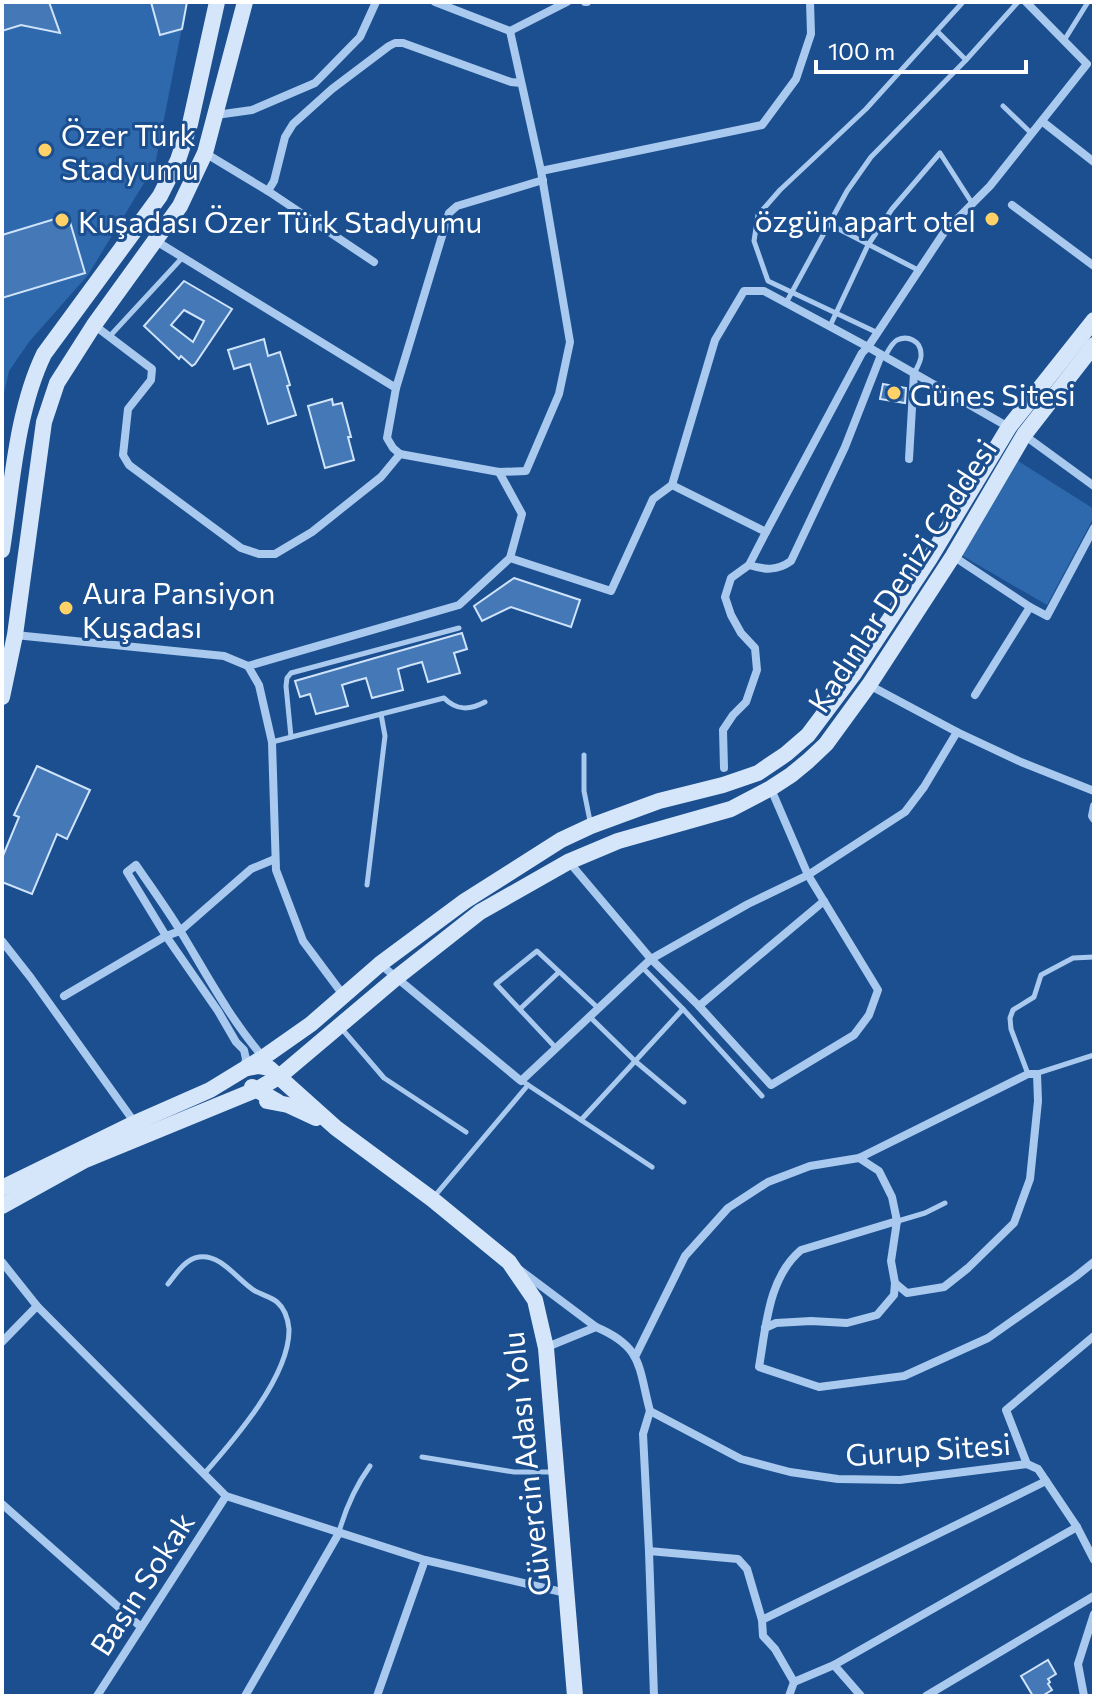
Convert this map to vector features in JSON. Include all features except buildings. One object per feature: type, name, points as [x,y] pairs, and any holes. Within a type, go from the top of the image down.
[{"type":"main road","points":[[2,550],[22,418],[33,377],[44,354],[160,196],[178,160],[190,124],[217,2]]},
{"type":"main road","points":[[2,697],[8,634],[44,422],[57,383],[94,325],[180,206],[205,153],[245,2]]},
{"type":"main road","points":[[1016,431],[1094,320]]},
{"type":"main road","points":[[1016,431],[1094,345]]},
{"type":"main road","name":"Kadınlar Denizi Caddesi","points":[[2,1206],[85,1160],[258,1089],[280,1076],[480,912],[568,862],[618,841],[731,809],[791,775],[826,744],[869,685],[953,556],[1016,431]]},
{"type":"main road","name":"Kadınlar Denizi Caddesi","points":[[2,1188],[210,1090],[264,1057],[311,1024],[380,964],[465,901],[561,840],[659,801],[758,773],[786,754],[808,735],[853,675],[1016,431]]},
{"type":"main road","points":[[853,675],[869,685]]},
{"type":"main road","name":"Güvercin Adası Yolu","points":[[264,1057],[336,1128],[432,1199],[509,1262],[535,1300],[546,1348],[575,1696]]},
{"type":"main road","points":[[278,1102],[249,1086],[242,1078],[244,1069],[258,1066],[269,1068],[280,1076]]},
{"type":"main road","name":"Güvercin Adası Yolu","points":[[220,1104],[247,1100],[278,1102],[302,1110],[336,1128]]},
{"type":"street","points":[[215,115],[252,110],[315,83],[360,37],[376,2]]},
{"type":"street","points":[[435,2],[510,31],[567,2]]},
{"type":"street","points":[[510,31],[542,176],[570,342],[559,394],[526,471],[499,472],[400,454],[387,438],[396,388],[449,213],[457,206],[542,176],[762,125],[796,79],[811,34],[810,2]]},
{"type":"street","points":[[724,768],[723,730],[746,702],[757,670],[755,648],[741,633],[725,597],[731,578],[749,565],[862,353],[945,231],[990,186],[1087,64],[1038,7],[1026,2]]},
{"type":"street","points":[[268,191],[274,181],[285,137],[293,124],[332,89],[395,43],[403,43],[521,83]]},
{"type":"street","points":[[1043,122],[1094,162]]},
{"type":"street","points":[[205,153],[374,262]]},
{"type":"street","points":[[1012,205],[1094,266]]},
{"type":"street","points":[[156,241],[396,388]]},
{"type":"street","points":[[510,558],[611,591],[653,499],[672,485],[715,340],[744,291],[764,291],[868,347],[1016,431],[1094,486]]},
{"type":"street","points":[[94,325],[150,366],[153,373],[128,409],[123,455],[129,465],[250,552],[275,554],[312,532],[381,477],[400,454]]},
{"type":"street","points":[[749,565],[774,569],[782,568],[791,561],[845,447],[883,356]]},
{"type":"street","points":[[909,459],[914,373]]},
{"type":"street","points":[[248,666],[459,605],[510,558],[522,514],[499,472]]},
{"type":"street","points":[[672,485],[766,532]]},
{"type":"street","points":[[953,556],[1047,616],[1094,528]]},
{"type":"street","points":[[975,695],[1030,607]]},
{"type":"street","points":[[8,634],[224,656],[248,666],[259,685],[272,742],[276,870],[303,941],[345,996]]},
{"type":"street","points":[[869,685],[957,732],[1094,791]]},
{"type":"street","points":[[380,964],[524,1083],[556,1048],[651,959],[748,904],[808,875],[905,812],[957,732]]},
{"type":"street","points":[[568,862],[651,959],[771,1085],[854,1035],[869,1015],[878,990],[808,875],[771,788]]},
{"type":"street","points":[[1094,806],[1094,819]]},
{"type":"street","points":[[64,996],[166,936],[180,931],[251,869],[275,859]]},
{"type":"street","points":[[244,1069],[244,1050],[166,936],[127,872],[136,865],[242,1032],[264,1057]]},
{"type":"street","points":[[699,1006],[824,901]]},
{"type":"street","points":[[2,941],[135,1123]]},
{"type":"street","points":[[636,1355],[685,1256],[728,1208],[768,1182],[810,1166],[859,1158],[1032,1074],[1038,1101],[1030,1179],[1014,1223],[944,1287],[907,1293],[895,1283]]},
{"type":"street","points":[[765,1328],[776,1323],[847,1323],[877,1315],[894,1295],[891,1261],[897,1221],[892,1197],[879,1171],[859,1158]]},
{"type":"street","points":[[897,1221],[801,1250],[789,1260],[772,1296],[759,1367],[819,1387],[904,1376],[988,1338],[1094,1262]]},
{"type":"street","points":[[2,1262],[37,1306],[226,1496],[425,1560],[567,1593]]},
{"type":"street","points":[[509,1262],[596,1327],[618,1337],[636,1355],[650,1411],[643,1434],[654,1696]]},
{"type":"street","points":[[2,1342],[37,1306]]},
{"type":"street","points":[[546,1348],[596,1327]]},
{"type":"street","points":[[1027,1464],[1006,1410],[1094,1336]]},
{"type":"street","name":"Gurup Sitesi","points":[[650,1411],[741,1459],[790,1472],[838,1479],[900,1480],[1027,1464],[1038,1469],[1077,1527],[1094,1560]]},
{"type":"street","points":[[762,1620],[1046,1481]]},
{"type":"street","name":"Basın Sokak","points":[[97,1696],[226,1496]]},
{"type":"street","points":[[2,1504],[141,1627]]},
{"type":"street","points":[[789,1696],[794,1682],[834,1665],[1077,1527]]},
{"type":"street","points":[[245,1696],[339,1533]]},
{"type":"street","points":[[649,1551],[738,1559],[747,1569],[762,1620],[763,1636],[775,1649],[794,1682]]},
{"type":"street","points":[[377,1696],[425,1560]]},
{"type":"street","points":[[926,1696],[1094,1596]]},
{"type":"street","points":[[1084,1696],[1078,1664],[1094,1614]]},
{"type":"street","points":[[834,1665],[861,1696]]},
{"type":"lane","points":[[878,333],[768,281],[754,241],[758,215],[780,190],[866,109],[963,2]]},
{"type":"lane","points":[[786,303],[847,191],[871,157],[1018,2]]},
{"type":"lane","points":[[1065,39],[1088,2]]},
{"type":"lane","points":[[937,31],[966,60]]},
{"type":"lane","points":[[1003,106],[1033,134]]},
{"type":"lane","points":[[829,326],[868,245],[892,209],[940,153],[972,203]]},
{"type":"lane","points":[[829,224],[919,270]]},
{"type":"lane","points":[[109,337],[183,258]]},
{"type":"lane","points":[[883,356],[896,341],[914,340],[922,352],[914,373]]},
{"type":"lane","points":[[291,737],[286,682],[291,673],[459,628]]},
{"type":"lane","points":[[272,742],[444,698],[464,709],[475,708],[485,702]]},
{"type":"lane","points":[[367,885],[385,736],[381,714]]},
{"type":"lane","points":[[584,755],[584,791],[591,826]]},
{"type":"lane","points":[[556,1048],[496,984],[537,951],[598,1009]]},
{"type":"lane","points":[[1094,957],[1073,958],[1041,975],[1034,997],[1013,1010],[1010,1018],[1011,1029],[1032,1074],[1094,1055]]},
{"type":"lane","points":[[642,967],[762,1096]]},
{"type":"lane","points":[[520,1009],[559,972]]},
{"type":"lane","points":[[580,1120],[683,1009]]},
{"type":"lane","points":[[589,1017],[684,1102]]},
{"type":"lane","points":[[339,1026],[384,1078],[466,1132]]},
{"type":"lane","points":[[432,1199],[524,1083],[652,1167]]},
{"type":"lane","points":[[897,1221],[945,1203]]},
{"type":"lane","points":[[168,1284],[187,1262],[200,1257],[215,1259],[245,1284],[275,1300],[283,1309],[288,1323],[282,1366],[238,1436],[204,1474]]},
{"type":"lane","points":[[422,1457],[514,1472],[557,1472]]},
{"type":"lane","points":[[339,1533],[349,1502],[370,1466]]},
{"type":"shaded area","name":"Kuşadası Özer Türk Stadyumu","points":[[2,2],[187,2],[155,165],[88,275],[29,342],[9,371],[2,402]]},
{"type":"shaded area","points":[[1018,461],[1094,509],[1094,517],[1047,605],[961,555]]},
{"type":"place","name":"Özer Türk Stadyumu","points":[[45,150]]},
{"type":"place","name":"özgün apart otel","points":[[992,219]]},
{"type":"place","name":"Kuşadası Özer Türk Stadyumu","points":[[62,220]]},
{"type":"place","name":"Günes Sitesi","points":[[894,393]]},
{"type":"place","name":"Aura Pansiyon Kuşadası","points":[[66,608]]}]
